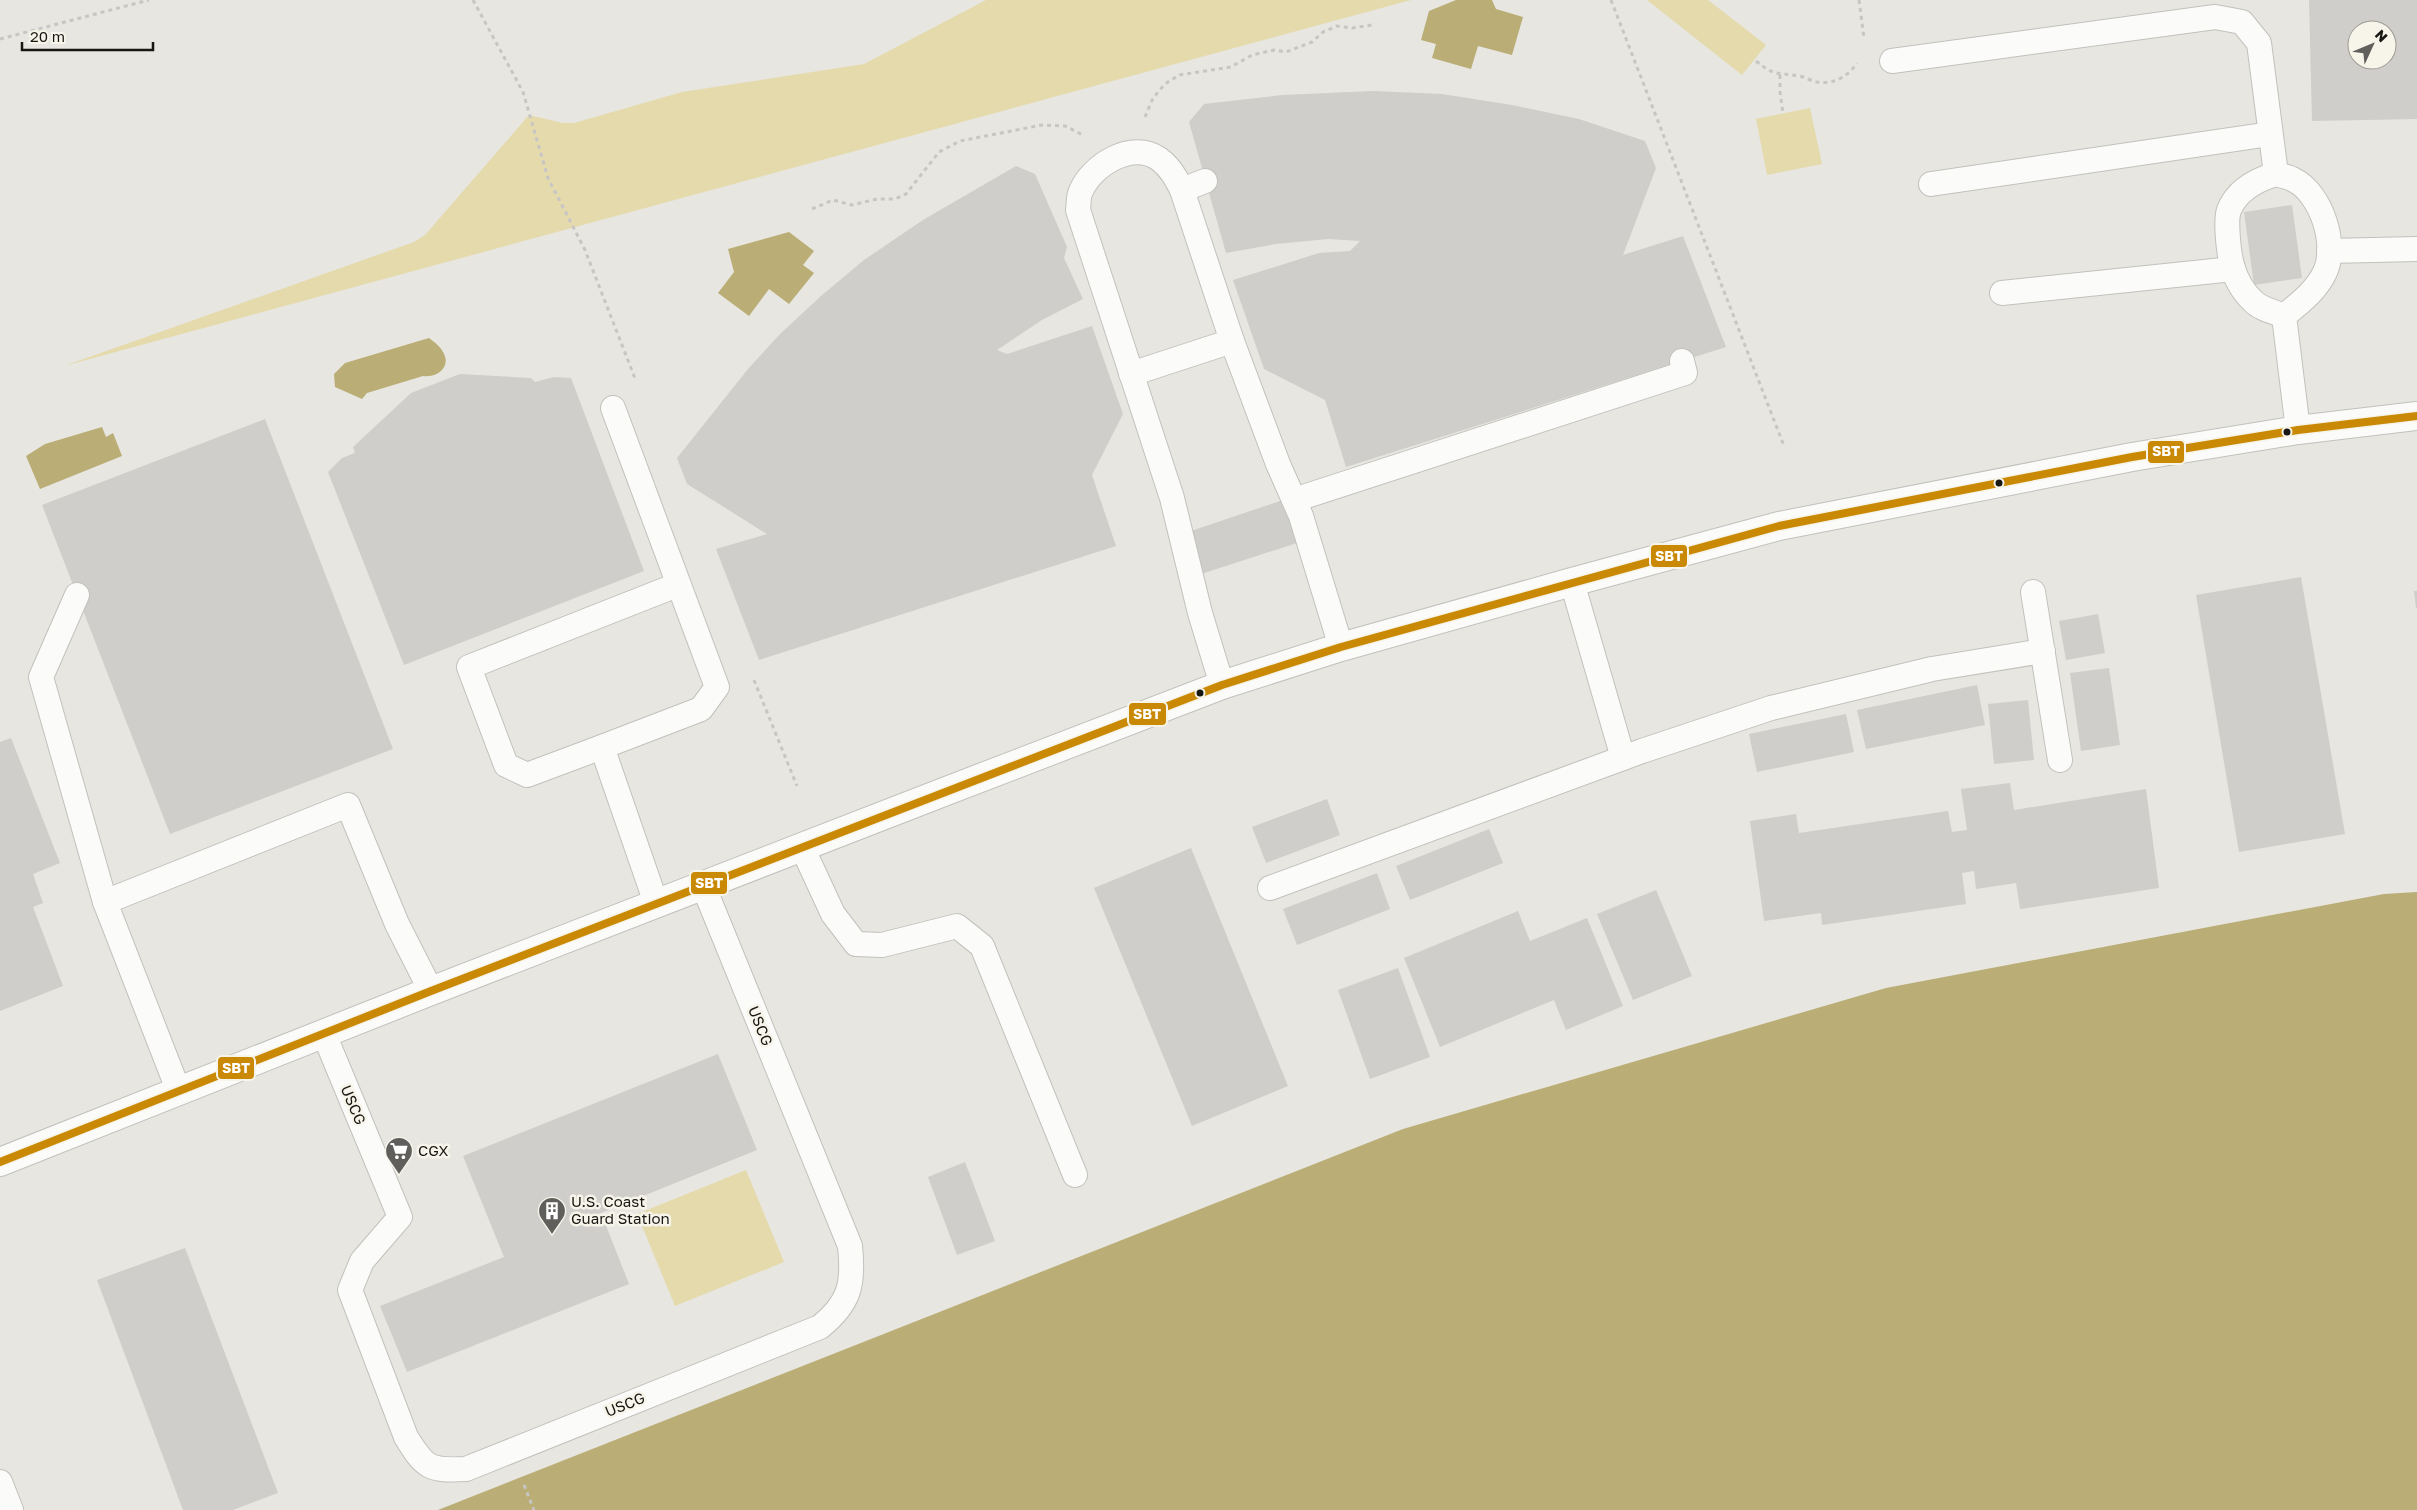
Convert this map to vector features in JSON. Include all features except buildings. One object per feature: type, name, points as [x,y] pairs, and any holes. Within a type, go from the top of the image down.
[{"type":"main road","points":[[0,1162],[656,903],[1222,686],[1341,647],[1779,526],[2132,457],[2298,430],[2417,416]]},
{"type":"lane","points":[[1892,61],[2215,16],[2242,22],[2259,43],[2276,174]]},
{"type":"lane","points":[[1931,184],[2270,134]]},
{"type":"lane","points":[[1222,686],[1200,613],[1172,498],[1078,210],[1080,192],[1090,175],[1105,162],[1121,155],[1137,153],[1157,157],[1172,171],[1182,190],[1232,340],[1301,516],[1341,647]]},
{"type":"lane","points":[[2276,174],[2296,180],[2315,199],[2326,222],[2329,251],[2326,270],[2310,295],[2284,316],[2254,303],[2242,288],[2233,269],[2228,237],[2228,212],[2240,193],[2257,179],[2276,174]]},
{"type":"lane","points":[[1182,190],[1205,181]]},
{"type":"lane","points":[[2329,251],[2417,248]]},
{"type":"lane","points":[[2002,293],[2233,269]]},
{"type":"lane","points":[[2284,316],[2298,430]]},
{"type":"lane","points":[[1131,374],[1232,340]]},
{"type":"lane","points":[[1294,500],[1685,374],[1682,361]]},
{"type":"lane","points":[[612,408],[716,687],[701,709],[528,775],[506,765],[469,667],[677,586]]},
{"type":"lane","points":[[1572,582],[1623,758]]},
{"type":"lane","points":[[2033,592],[2060,760]]},
{"type":"lane","points":[[77,595],[40,677],[105,902],[179,1092]]},
{"type":"lane","points":[[1270,888],[1623,758],[1771,708],[1932,669],[2043,651]]},
{"type":"lane","points":[[602,747],[656,903]]},
{"type":"lane","points":[[105,902],[348,804],[397,924],[431,991]]},
{"type":"lane","points":[[802,847],[833,914],[856,944],[882,945],[957,926],[982,946],[1075,1175]]},
{"type":"lane","name":"USCG","points":[[324,1034],[400,1217],[362,1261],[350,1290],[410,1444],[418,1457],[433,1469],[466,1469],[820,1327],[837,1313],[848,1292],[852,1270],[850,1246],[703,885]]},
{"type":"lane","points":[[0,1482],[11,1510]]},
{"type":"path","points":[[0,40],[149,0]]},
{"type":"path","points":[[473,0],[523,92],[548,178],[585,250],[614,326]]},
{"type":"path","points":[[1611,0],[1784,446]]},
{"type":"path","points":[[1859,0],[1864,30],[1863,43]]},
{"type":"path","points":[[1142,126],[1153,98],[1165,84],[1179,75],[1231,67],[1252,55],[1274,50],[1286,52],[1312,42],[1323,32],[1337,26],[1352,28],[1372,25]]},
{"type":"path","points":[[1756,62],[1770,72],[1780,76],[1800,76],[1827,83],[1843,78],[1856,65],[1860,57]]},
{"type":"path","points":[[1780,76],[1783,113]]},
{"type":"path","points":[[812,209],[833,200],[852,205],[877,199],[895,199],[906,194],[939,152],[960,141],[1042,125],[1065,126],[1087,137]]},
{"type":"path","points":[[617,333],[624,330]]},
{"type":"path","points":[[521,1477],[534,1510]]},
{"type":"shaded area","points":[[986,0],[1411,0],[64,366],[414,242],[425,235],[529,115],[563,123],[574,123],[682,92],[864,64]]},
{"type":"shaded area","points":[[1456,0],[1492,0],[1496,9],[1523,17],[1512,55],[1478,46],[1471,69],[1432,58],[1436,44],[1421,40],[1429,11]]},
{"type":"shaded area","points":[[1647,0],[1708,0],[1766,45],[1742,75]]},
{"type":"shaded area","points":[[1810,108],[1822,164],[1767,175],[1756,119]]},
{"type":"shaded area","points":[[789,232],[814,251],[803,265],[814,273],[789,304],[769,289],[749,316],[718,293],[734,272],[728,249]]},
{"type":"shaded area","points":[[429,338],[437,344],[445,357],[444,367],[438,373],[367,393],[362,399],[335,387],[334,374],[345,363]]},
{"type":"shaded area","points":[[102,427],[106,437],[113,433],[122,456],[40,489],[26,456],[45,444]]},
{"type":"shaded area","points":[[2417,892],[2417,1510],[438,1510],[1403,1129],[1886,988],[2384,894]]},
{"type":"shaded area","points":[[746,1170],[784,1262],[675,1306],[637,1214]]},
{"type":"transit line","name":"SBT","points":[[0,1162],[431,991],[1222,685],[1341,647],[1779,526],[2132,457],[2298,430],[2417,416]]},
{"type":"place","name":"CGX","points":[[399,1175]]},
{"type":"place","name":"U.S. Coast Guard Station","points":[[552,1235]]}]
